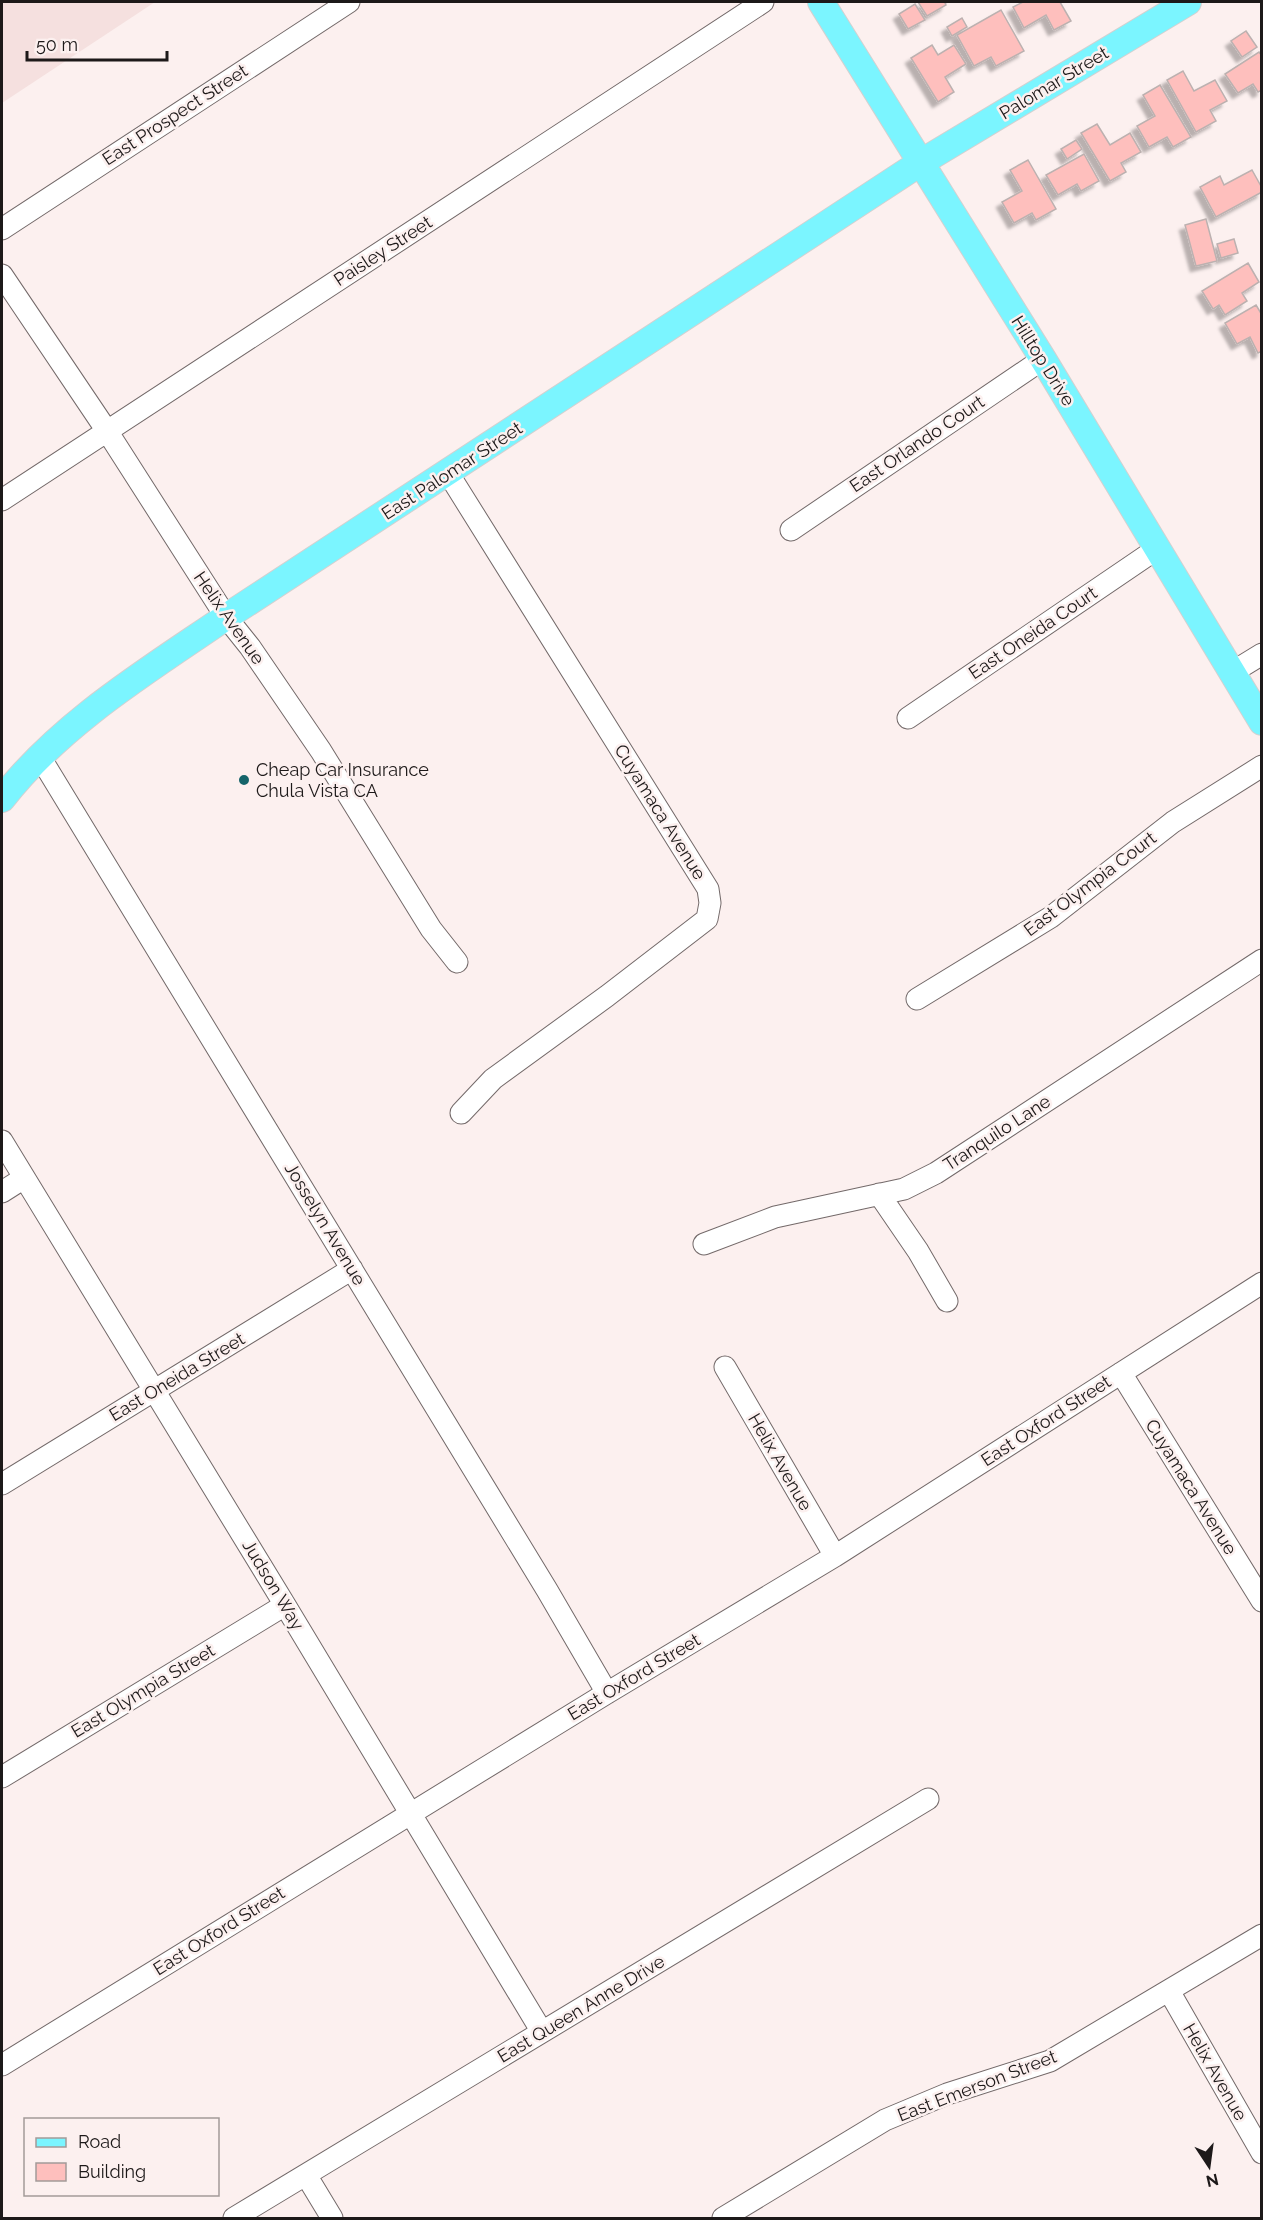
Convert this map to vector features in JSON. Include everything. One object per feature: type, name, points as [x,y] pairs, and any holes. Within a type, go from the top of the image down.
[{"type":"main road","name":"Hilltop Drive","points":[[821,2],[1042,359],[1262,722]]},
{"type":"main road","name":"Palomar Street","points":[[920,163],[1188,2]]},
{"type":"main road","name":"East Palomar Street","points":[[2,799],[24,770],[75,724],[127,685],[920,163]]},
{"type":"street","name":"East Prospect Street","points":[[2,229],[349,2]]},
{"type":"street","name":"Paisley Street","points":[[2,500],[763,2]]},
{"type":"street","name":"Helix Avenue","points":[[2,275],[107,431],[226,618],[250,647],[321,751],[420,912],[457,962]]},
{"type":"street","name":"East Orlando Court","points":[[791,530],[1042,359]]},
{"type":"street","name":"Cuyamaca Avenue","points":[[448,474],[708,889],[710,903],[707,919],[493,1079],[460,1113]]},
{"type":"street","name":"East Oneida Court","points":[[909,718],[1158,549]]},
{"type":"street","points":[[1231,673],[1262,654]]},
{"type":"street","name":"Josselyn Avenue","points":[[40,757],[607,1693]]},
{"type":"street","name":"East Olympia Court","points":[[917,999],[1051,917],[1173,822],[1262,766]]},
{"type":"street","name":"Tranquilo Lane","points":[[704,1244],[775,1217],[904,1189],[936,1173],[1262,960]]},
{"type":"street","name":"Judson Way","points":[[2,1141],[542,2032]]},
{"type":"street","points":[[2,1192],[24,1178]]},
{"type":"street","points":[[879,1194],[918,1251],[947,1301]]},
{"type":"street","name":"East Oneida Street","points":[[2,1484],[352,1269]]},
{"type":"street","name":"East Oxford Street","points":[[2,2065],[607,1693],[835,1556],[1262,1284]]},
{"type":"street","name":"Helix Avenue","points":[[725,1367],[835,1556]]},
{"type":"street","name":"Cuyamaca Avenue","points":[[1121,1373],[1262,1601]]},
{"type":"street","name":"East Olympia Street","points":[[2,1777],[285,1605]]},
{"type":"street","name":"East Queen Anne Drive","points":[[234,2218],[928,1799]]},
{"type":"street","name":"East Emerson Street","points":[[723,2218],[885,2120],[947,2094],[1050,2061],[1262,1935]]},
{"type":"street","name":"Helix Avenue","points":[[1169,1991],[1262,2153]]},
{"type":"street","points":[[306,2175],[332,2218]]},
{"type":"shaded area","points":[[2,2],[155,2],[2,103]]},
{"type":"building","points":[[918,2],[948,2],[927,16]]},
{"type":"building","points":[[1023,2],[1060,2],[1071,21],[1054,30],[1046,15],[1024,28],[1013,7]]},
{"type":"building","points":[[915,4],[925,20],[908,29],[899,14]]},
{"type":"building","points":[[1001,10],[1024,51],[996,66],[991,57],[974,66],[957,35]]},
{"type":"building","points":[[962,18],[967,27],[952,36],[947,27]]},
{"type":"building","points":[[1246,31],[1257,47],[1242,57],[1231,41]]},
{"type":"building","points":[[932,45],[938,55],[954,45],[966,64],[945,77],[954,92],[938,102],[911,58]]},
{"type":"building","points":[[1259,52],[1262,56],[1262,90],[1258,92],[1253,84],[1238,93],[1225,74]]},
{"type":"building","points":[[1183,71],[1194,91],[1215,80],[1227,101],[1210,110],[1216,121],[1196,132],[1167,80]]},
{"type":"building","points":[[1160,85],[1191,137],[1173,147],[1167,137],[1149,147],[1137,126],[1155,116],[1143,95]]},
{"type":"building","points":[[1097,124],[1110,145],[1130,133],[1141,152],[1121,163],[1126,172],[1110,181],[1081,133]]},
{"type":"building","points":[[1076,140],[1082,149],[1067,159],[1061,149]]},
{"type":"building","points":[[1084,154],[1099,181],[1081,191],[1077,184],[1058,195],[1046,175]]},
{"type":"building","points":[[1028,160],[1056,209],[1036,220],[1032,213],[1014,223],[1002,202],[1022,191],[1010,170]]},
{"type":"building","points":[[1252,170],[1262,192],[1216,217],[1200,187],[1220,176],[1224,185]]},
{"type":"building","points":[[1206,219],[1217,261],[1196,266],[1185,225]]},
{"type":"building","points":[[1234,239],[1238,253],[1221,258],[1217,244]]},
{"type":"building","points":[[1248,263],[1259,282],[1242,293],[1247,301],[1225,315],[1219,305],[1213,309],[1202,291]]},
{"type":"building","points":[[1256,305],[1262,315],[1262,351],[1258,353],[1250,337],[1237,344],[1225,323]]},
{"type":"place","name":"Cheap Car Insurance Chula Vista CA","points":[[244,780]]}]
